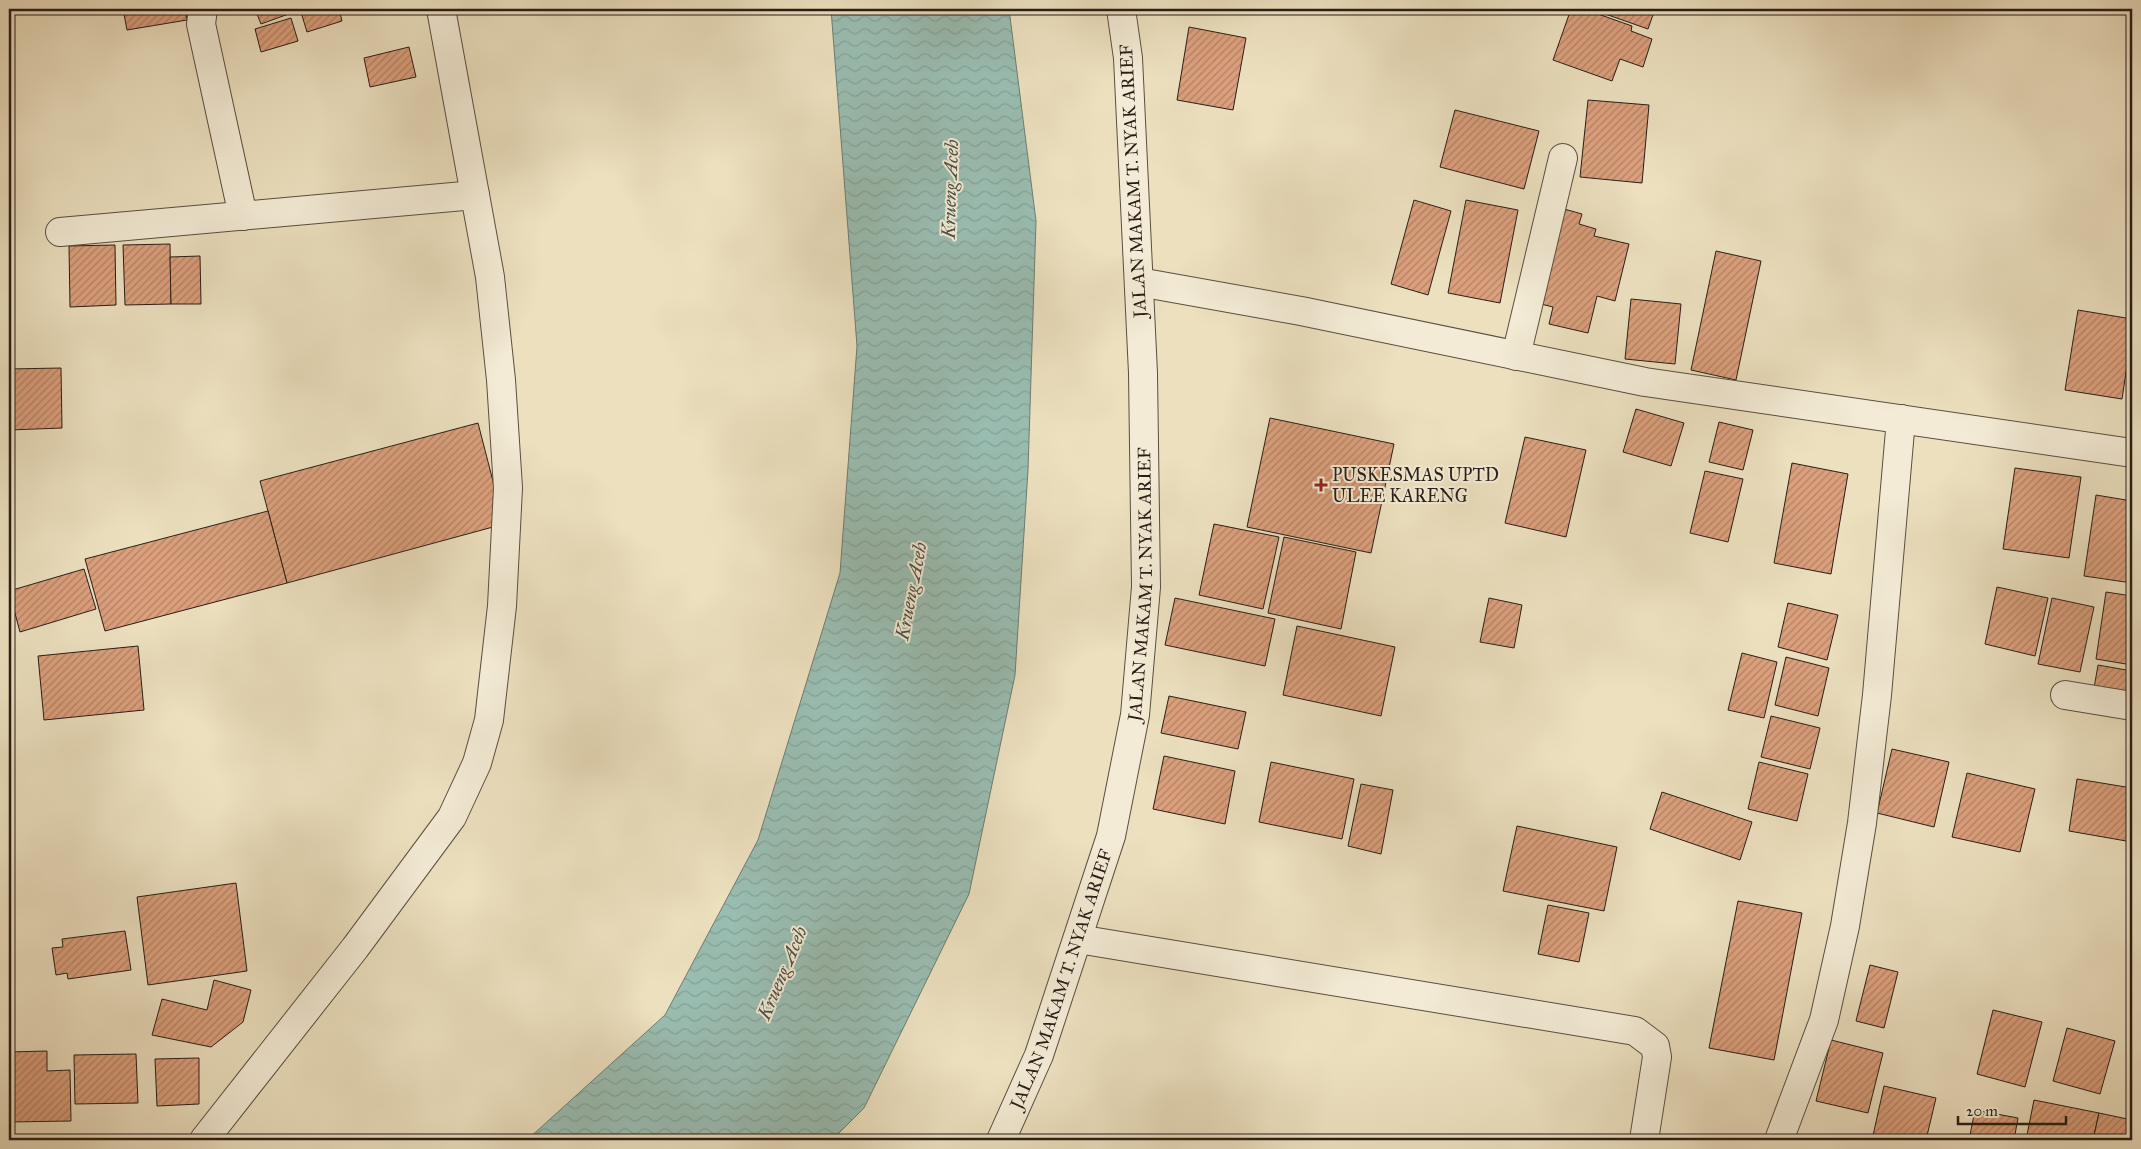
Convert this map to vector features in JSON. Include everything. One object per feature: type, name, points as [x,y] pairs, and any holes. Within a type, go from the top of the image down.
[{"type":"street","points":[[203,9],[201,24],[242,216]]},
{"type":"street","points":[[204,1140],[355,948],[452,817],[477,763],[489,720],[502,606],[508,488],[501,380],[491,286],[441,9]]},
{"type":"street","name":"JALAN MAKAM T. NYAK ARIEF","points":[[1001,1140],[1039,1055],[1112,836],[1135,715],[1146,587],[1143,373],[1128,58],[1122,9]]},
{"type":"street","points":[[1516,356],[1563,158]]},
{"type":"street","points":[[60,232],[475,195]]},
{"type":"street","points":[[1139,282],[1302,311],[1645,382],[2132,453]]},
{"type":"street","points":[[1778,1140],[1824,1020],[1845,926],[1862,823],[1877,695],[1901,420]]},
{"type":"street","points":[[2064,695],[2132,706]]},
{"type":"street","points":[[1078,939],[1635,1031],[1655,1046],[1657,1058],[1644,1140]]},
{"type":"water","name":"Krueng Aceh","points":[[831,9],[1009,9],[1036,221],[1028,470],[1015,675],[969,894],[864,1108],[832,1140],[527,1140],[665,1015],[758,840],[840,573],[857,346]]},
{"type":"building","points":[[123,9],[185,9],[187,20],[127,30]]},
{"type":"building","points":[[255,9],[293,9],[294,12],[261,24]]},
{"type":"building","points":[[300,9],[339,9],[342,21],[307,32]]},
{"type":"building","points":[[1571,9],[1584,9],[1632,26],[1631,31],[1652,39],[1643,67],[1620,59],[1612,81],[1553,60]]},
{"type":"building","points":[[1591,9],[1655,9],[1648,29]]},
{"type":"building","points":[[291,18],[298,41],[261,52],[255,29]]},
{"type":"building","points":[[1189,27],[1246,38],[1233,110],[1177,100]]},
{"type":"building","points":[[409,47],[416,77],[370,87],[364,58]]},
{"type":"building","points":[[1588,100],[1649,105],[1642,183],[1580,177]]},
{"type":"building","points":[[1455,110],[1539,131],[1524,189],[1440,167]]},
{"type":"building","points":[[1414,200],[1451,211],[1428,295],[1391,284]]},
{"type":"building","points":[[1466,200],[1518,210],[1500,303],[1448,293]]},
{"type":"building","points":[[1557,207],[1582,214],[1579,224],[1596,229],[1594,236],[1629,244],[1615,301],[1597,296],[1588,333],[1549,324],[1553,307],[1533,302]]},
{"type":"building","points":[[170,244],[171,304],[125,305],[123,245]]},
{"type":"building","points":[[115,245],[116,305],[70,307],[69,246]]},
{"type":"building","points":[[1716,251],[1761,261],[1736,380],[1691,370]]},
{"type":"building","points":[[200,256],[201,304],[171,304],[170,257]]},
{"type":"building","points":[[1631,299],[1681,304],[1675,364],[1625,359]]},
{"type":"building","points":[[2078,310],[2132,319],[2132,332],[2122,399],[2065,390]]},
{"type":"building","points":[[61,368],[62,428],[9,430],[9,369]]},
{"type":"building","points":[[1636,409],[1684,423],[1671,466],[1623,452]]},
{"type":"building","name":"PUSKESMAS UPTD ULEE KARENG","points":[[1270,418],[1394,444],[1371,553],[1247,527]]},
{"type":"building","points":[[1719,422],[1753,430],[1743,470],[1709,462]]},
{"type":"building","points":[[478,423],[504,524],[287,583],[260,481]]},
{"type":"building","points":[[1525,437],[1586,450],[1566,537],[1505,523]]},
{"type":"building","points":[[1792,463],[1848,474],[1831,574],[1774,563]]},
{"type":"building","points":[[2015,468],[2081,477],[2069,558],[2003,549]]},
{"type":"building","points":[[1705,471],[1743,479],[1728,542],[1690,533]]},
{"type":"building","points":[[2096,495],[2132,501],[2132,583],[2084,576]]},
{"type":"building","points":[[268,511],[287,583],[105,631],[85,559]]},
{"type":"building","points":[[1214,524],[1279,537],[1263,609],[1199,595]]},
{"type":"building","points":[[1284,537],[1356,552],[1341,629],[1268,613]]},
{"type":"building","points":[[84,569],[96,609],[20,632],[9,591]]},
{"type":"building","points":[[1997,587],[2048,598],[2035,656],[1985,644]]},
{"type":"building","points":[[2106,592],[2132,596],[2132,665],[2096,659]]},
{"type":"building","points":[[1175,598],[1275,619],[1265,666],[1165,645]]},
{"type":"building","points":[[1489,598],[1522,605],[1514,648],[1480,642]]},
{"type":"building","points":[[2052,598],[2094,607],[2080,672],[2038,664]]},
{"type":"building","points":[[1788,603],[1838,615],[1827,660],[1778,647]]},
{"type":"building","points":[[1297,626],[1395,647],[1381,716],[1283,695]]},
{"type":"building","points":[[138,646],[144,710],[44,720],[38,656]]},
{"type":"building","points":[[1742,653],[1777,662],[1764,718],[1728,710]]},
{"type":"building","points":[[1786,657],[1829,668],[1818,716],[1775,705]]},
{"type":"building","points":[[2098,665],[2132,671],[2132,700],[2093,694]]},
{"type":"building","points":[[1169,696],[1246,712],[1238,749],[1161,733]]},
{"type":"building","points":[[1771,716],[1820,728],[1810,769],[1761,757]]},
{"type":"building","points":[[1892,749],[1949,762],[1934,827],[1877,813]]},
{"type":"building","points":[[1164,756],[1235,771],[1225,824],[1153,809]]},
{"type":"building","points":[[1271,762],[1354,779],[1342,839],[1259,822]]},
{"type":"building","points":[[1759,762],[1808,774],[1797,821],[1748,809]]},
{"type":"building","points":[[1967,773],[2035,789],[2020,852],[1952,837]]},
{"type":"building","points":[[2077,779],[2132,788],[2132,842],[2069,831]]},
{"type":"building","points":[[1361,784],[1393,790],[1381,854],[1348,846]]},
{"type":"building","points":[[1662,792],[1752,822],[1740,860],[1650,829]]},
{"type":"building","points":[[1517,826],[1617,847],[1604,911],[1503,891]]},
{"type":"building","points":[[236,883],[247,971],[148,985],[137,897]]},
{"type":"building","points":[[1738,901],[1802,913],[1774,1060],[1709,1048]]},
{"type":"building","points":[[1548,905],[1589,913],[1579,962],[1538,954]]},
{"type":"building","points":[[125,931],[131,970],[68,979],[67,973],[56,975],[52,948],[63,947],[62,939]]},
{"type":"building","points":[[1870,965],[1898,972],[1884,1028],[1856,1021]]},
{"type":"building","points":[[214,980],[251,990],[243,1022],[211,1047],[152,1035],[162,999],[207,1010]]},
{"type":"building","points":[[1993,1010],[2042,1022],[2025,1087],[1977,1074]]},
{"type":"building","points":[[2067,1028],[2115,1041],[2100,1094],[2053,1081]]},
{"type":"building","points":[[1831,1040],[1883,1053],[1868,1113],[1816,1101]]},
{"type":"building","points":[[47,1051],[47,1071],[70,1070],[71,1121],[9,1122],[9,1094],[11,1094],[9,1052]]},
{"type":"building","points":[[136,1054],[138,1103],[75,1104],[74,1055]]},
{"type":"building","points":[[199,1058],[199,1104],[157,1106],[155,1059]]},
{"type":"building","points":[[1884,1086],[1936,1098],[1926,1140],[1872,1140]]},
{"type":"building","points":[[2034,1100],[2099,1113],[2093,1140],[2026,1140]]},
{"type":"building","points":[[1975,1110],[2018,1118],[2014,1140],[1969,1140]]},
{"type":"building","points":[[2099,1113],[2132,1120],[2132,1140],[2093,1140]]},
{"type":"place","name":"PUSKESMAS UPTD ULEE KARENG","points":[[1321,485]]}]
